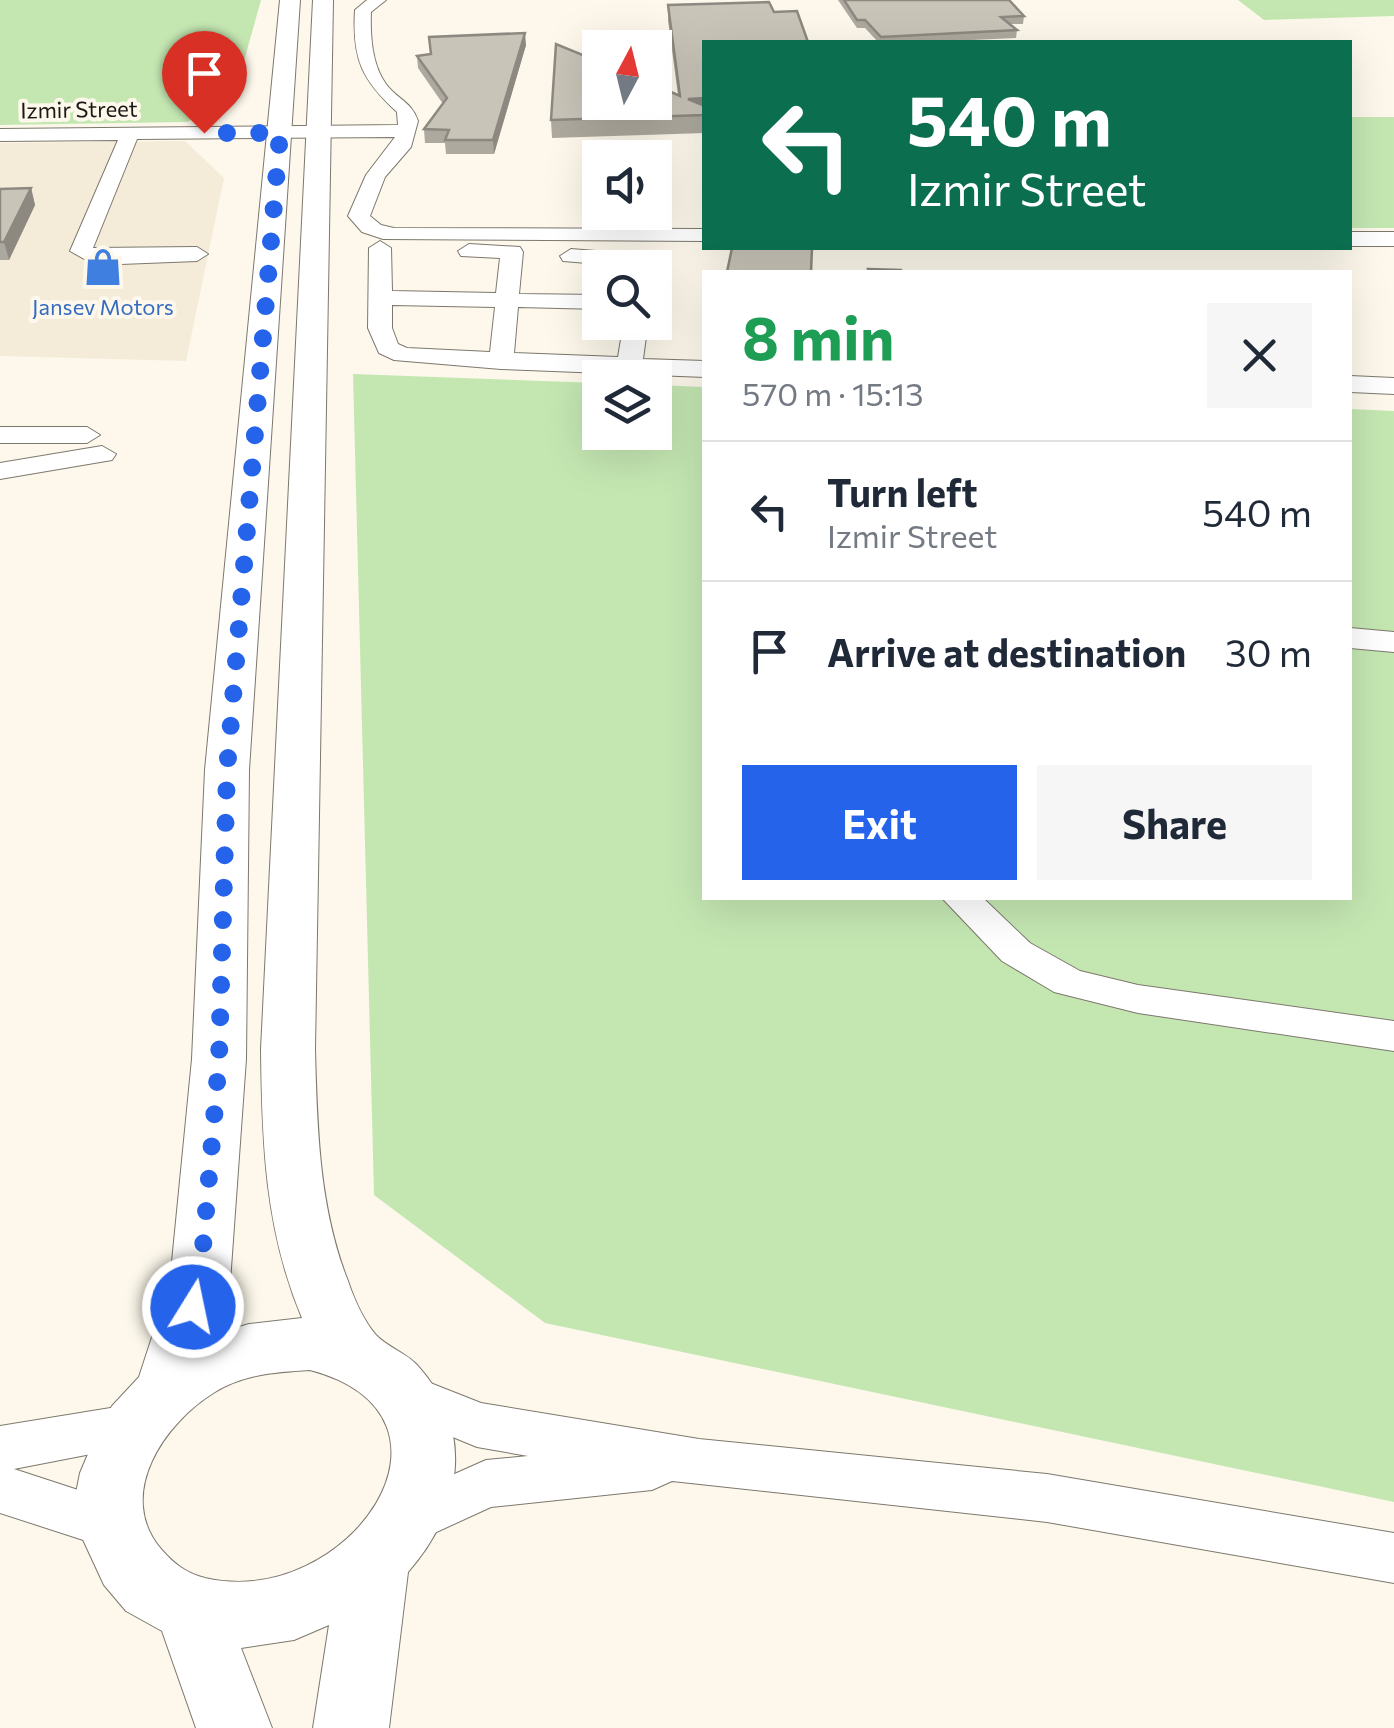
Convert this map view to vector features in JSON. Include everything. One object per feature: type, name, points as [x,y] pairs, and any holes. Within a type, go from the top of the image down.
[{"type":"main road","points":[[290,0],[299,133],[288,1131],[302,1244],[332,1320],[418,1423],[424,1454],[419,1488],[390,1541],[351,1728]]},
{"type":"main road","points":[[324,0],[299,133],[227,770],[219,1060],[200,1282],[151,1409],[114,1474],[111,1524],[125,1560],[152,1590],[190,1609],[243,1615],[300,1606],[335,1590],[390,1541]]},
{"type":"main road","points":[[151,1409],[211,1362],[260,1346],[310,1344],[380,1376]]},
{"type":"main road","points":[[190,1609],[234,1728]]},
{"type":"street","points":[[378,0],[364,10],[366,52],[381,90],[408,112],[408,131],[402,147],[376,175],[359,216],[410,300],[456,359],[582,365]]},
{"type":"street","name":"Izmir Street","points":[[0,135],[408,131]]},
{"type":"street","points":[[130,134],[81,251],[95,258],[198,254]]},
{"type":"street","points":[[377,240],[512,243],[702,235]]},
{"type":"street","points":[[1352,239],[1394,239]]},
{"type":"street","points":[[377,240],[380,328],[388,348],[410,300],[468,250],[512,243],[582,257]]},
{"type":"street","points":[[501,362],[510,298],[512,243]]},
{"type":"street","points":[[456,359],[466,298],[468,250]]},
{"type":"street","points":[[555,364],[566,301],[559,255]]},
{"type":"street","points":[[381,298],[582,301]]},
{"type":"street","points":[[672,368],[702,370]]},
{"type":"street","points":[[1352,384],[1394,386]]},
{"type":"street","points":[[0,435],[95,445],[0,471]]},
{"type":"street","points":[[1352,638],[1394,642]]},
{"type":"street","points":[[963,900],[1016,952],[1068,982],[1138,999],[1394,1036]]},
{"type":"street","points":[[380,1376],[478,1425],[699,1462],[1047,1498],[1394,1558]]},
{"type":"street","points":[[0,1449],[151,1409]]},
{"type":"street","points":[[390,1541],[486,1484],[699,1462]]},
{"type":"street","points":[[0,1490],[111,1524]]},
{"type":"shaded area","name":"Jansev Motors","points":[[185,141],[224,178],[186,361],[0,356],[0,143]]},
{"type":"green space","points":[[0,0],[261,0],[234,97],[187,122],[0,125]]},
{"type":"green space","points":[[1238,0],[1394,0],[1394,16],[1264,20]]},
{"type":"green space","points":[[1352,117],[1394,117],[1394,228],[1352,228]]},
{"type":"green space","points":[[353,374],[582,382],[582,450],[672,450],[672,386],[702,387],[702,900],[1352,900],[1352,409],[1394,411],[1394,1502],[545,1323],[374,1195]]},
{"type":"building","points":[[844,0],[1009,0],[1024,16],[1001,17],[1017,30],[881,37],[865,20],[857,20]]},
{"type":"building","points":[[769,2],[774,12],[797,11],[807,40],[702,40],[702,98],[688,99],[702,105],[702,115],[672,116],[672,92],[680,96],[668,5]]},
{"type":"building","points":[[525,33],[493,140],[445,140],[449,130],[424,129],[447,98],[417,56],[431,54],[429,37]]},
{"type":"building","points":[[556,44],[582,55],[582,119],[551,120]]},
{"type":"building","points":[[31,188],[4,242],[0,242],[0,189]]},
{"type":"building","points":[[732,250],[812,250],[811,270],[727,270]]},
{"type":"place","name":"Jansev Motors","points":[[103,267]]},
{"type":"route","points":[[193,1307],[200,1282],[219,1060],[227,770],[280,133],[204,133]]}]
